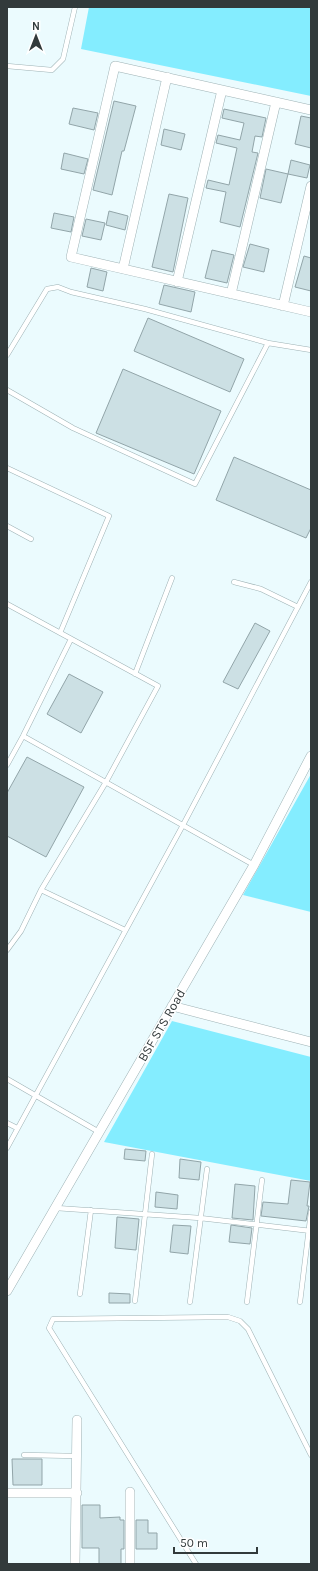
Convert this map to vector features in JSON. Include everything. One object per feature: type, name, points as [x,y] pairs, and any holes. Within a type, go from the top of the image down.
[{"type":"street","points":[[311,110],[115,66],[71,258],[311,312]]},
{"type":"street","points":[[123,269],[167,78]]},
{"type":"street","points":[[177,282],[222,90]]},
{"type":"street","points":[[231,294],[276,102]]},
{"type":"street","points":[[283,306],[311,186]]},
{"type":"street","name":"BSF STS Road","points":[[7,1291],[254,865],[311,756]]},
{"type":"street","points":[[172,1006],[311,1042]]},
{"type":"street","points":[[76,1564],[77,1420]]},
{"type":"street","points":[[130,1492],[130,1564]]},
{"type":"street","points":[[7,1493],[77,1493]]},
{"type":"lane","points":[[7,66],[52,70],[63,59],[75,7]]},
{"type":"lane","points":[[7,354],[47,289],[58,287],[71,292],[232,332],[268,343],[311,350]]},
{"type":"lane","points":[[7,390],[73,428],[195,484],[268,343]]},
{"type":"lane","points":[[7,468],[110,516],[60,633]]},
{"type":"lane","points":[[7,526],[31,538]]},
{"type":"lane","points":[[136,674],[172,578]]},
{"type":"lane","points":[[234,582],[261,589],[298,607]]},
{"type":"lane","points":[[7,1148],[183,825],[311,582]]},
{"type":"lane","points":[[7,604],[158,686],[106,782],[41,890],[21,931],[7,950]]},
{"type":"lane","points":[[7,765],[23,736],[70,639]]},
{"type":"lane","points":[[23,736],[254,865]]},
{"type":"lane","points":[[41,890],[125,930]]},
{"type":"lane","points":[[7,1079],[99,1132]]},
{"type":"lane","points":[[7,1123],[17,1128]]},
{"type":"lane","points":[[135,1301],[152,1154]]},
{"type":"lane","points":[[190,1302],[207,1168]]},
{"type":"lane","points":[[247,1302],[262,1180]]},
{"type":"lane","points":[[55,1208],[200,1218],[310,1231]]},
{"type":"lane","points":[[80,1294],[91,1210]]},
{"type":"lane","points":[[300,1302],[310,1231],[311,1212]]},
{"type":"lane","points":[[196,1564],[49,1328],[53,1319],[228,1317],[240,1321],[248,1329],[311,1455]]},
{"type":"lane","points":[[24,1455],[77,1456]]},
{"type":"shaded area","points":[[89,7],[311,7],[311,96],[81,49]]},
{"type":"shaded area","points":[[311,774],[311,912],[243,895]]},
{"type":"shaded area","points":[[172,1021],[311,1057],[311,1181],[104,1142]]},
{"type":"building","points":[[114,101],[136,106],[124,151],[122,151],[112,195],[93,190]]},
{"type":"building","points":[[73,108],[98,113],[94,130],[69,124]]},
{"type":"building","points":[[224,109],[266,118],[262,137],[255,136],[252,152],[258,153],[240,227],[220,222],[226,192],[206,188],[208,180],[229,185],[237,148],[216,143],[218,135],[240,140],[244,123],[222,118]]},
{"type":"building","points":[[301,116],[311,118],[311,148],[295,144]]},
{"type":"building","points":[[164,129],[185,134],[181,150],[161,145]]},
{"type":"building","points":[[64,153],[88,159],[84,174],[61,169]]},
{"type":"building","points":[[291,160],[310,165],[307,178],[288,174]]},
{"type":"building","points":[[266,169],[288,174],[281,203],[260,198]]},
{"type":"building","points":[[169,194],[188,198],[173,272],[152,267]]},
{"type":"building","points":[[109,211],[128,216],[125,230],[106,225]]},
{"type":"building","points":[[54,213],[74,217],[71,232],[51,228]]},
{"type":"building","points":[[86,219],[105,223],[101,240],[82,236]]},
{"type":"building","points":[[250,244],[269,249],[264,272],[243,267]]},
{"type":"building","points":[[212,250],[234,255],[227,283],[205,278]]},
{"type":"building","points":[[304,256],[311,258],[311,291],[295,287]]},
{"type":"building","points":[[91,268],[107,272],[103,291],[87,287]]},
{"type":"building","points":[[164,285],[195,292],[191,312],[159,304]]},
{"type":"building","points":[[148,318],[244,359],[230,392],[134,351]]},
{"type":"building","points":[[123,369],[221,411],[194,474],[96,433]]},
{"type":"building","points":[[234,457],[311,490],[311,528],[306,538],[216,500]]},
{"type":"building","points":[[255,623],[270,631],[238,689],[223,682]]},
{"type":"building","points":[[69,674],[103,692],[81,733],[47,714]]},
{"type":"building","points":[[27,757],[84,787],[46,857],[7,836],[7,793]]},
{"type":"building","points":[[125,1149],[146,1151],[145,1161],[124,1159]]},
{"type":"building","points":[[180,1159],[201,1162],[199,1180],[179,1178]]},
{"type":"building","points":[[291,1180],[310,1182],[307,1206],[309,1206],[306,1221],[261,1216],[263,1202],[288,1204]]},
{"type":"building","points":[[235,1184],[255,1186],[253,1220],[232,1218]]},
{"type":"building","points":[[156,1192],[178,1195],[177,1209],[155,1207]]},
{"type":"building","points":[[117,1217],[139,1219],[136,1250],[115,1248]]},
{"type":"building","points":[[173,1225],[191,1226],[188,1254],[170,1252]]},
{"type":"building","points":[[231,1225],[252,1228],[250,1244],[229,1242]]},
{"type":"building","points":[[109,1293],[130,1294],[130,1303],[109,1303]]},
{"type":"building","points":[[12,1459],[42,1459],[42,1485],[13,1485]]},
{"type":"building","points":[[82,1505],[100,1505],[100,1518],[120,1517],[120,1520],[124,1520],[124,1549],[121,1549],[121,1564],[99,1564],[99,1548],[82,1548]]},
{"type":"building","points":[[136,1520],[148,1520],[148,1533],[157,1533],[157,1549],[136,1549]]}]
